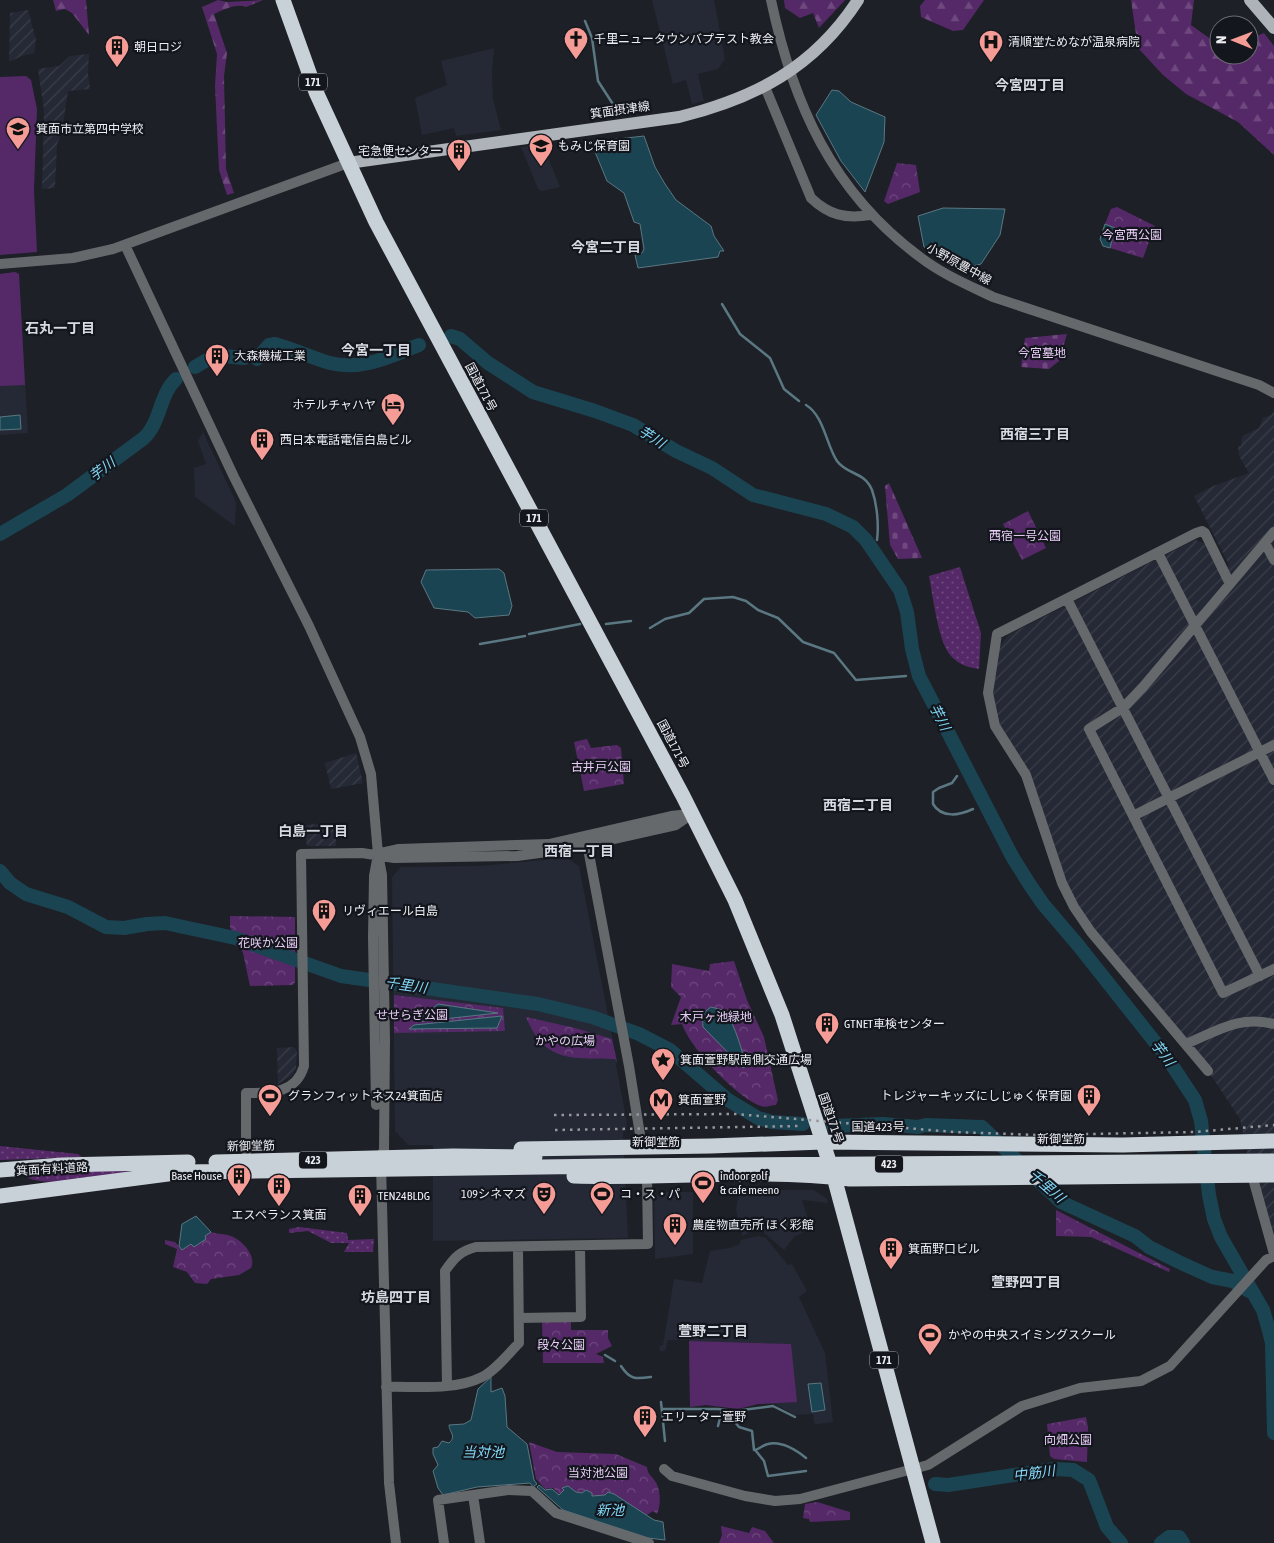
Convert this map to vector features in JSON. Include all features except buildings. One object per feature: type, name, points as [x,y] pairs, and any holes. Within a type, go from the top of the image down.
[{"type":"highway","name":"国道171号","points":[[283,0],[316,92],[381,232],[692,814],[725,878],[764,969],[782,1015],[834,1177],[933,1543]]},
{"type":"highway","name":"国道423号","points":[[478,1168],[524,1173],[647,1178],[726,1175],[815,1175],[850,1179],[1046,1176],[1206,1158],[1274,1141]]},
{"type":"highway","name":"国道423号","points":[[453,1156],[530,1149],[823,1142],[987,1143],[1206,1158],[1252,1175],[1274,1174]]},
{"type":"highway","name":"新御堂筋","points":[[1206,1158],[1274,1153]]},
{"type":"highway","name":"新御堂筋","points":[[106,1182],[183,1172],[381,1164],[453,1156],[743,1160],[1206,1158],[1274,1161]]},
{"type":"highway","name":"新御堂筋","points":[[39,1166],[246,1161],[478,1168],[743,1160]]},
{"type":"highway","name":"423","points":[[0,1164],[24,1163],[39,1166]]},
{"type":"highway","name":"箕面有料道路","points":[[0,1170],[39,1166]]},
{"type":"highway","name":"423","points":[[0,1196],[67,1189],[106,1182]]},
{"type":"highway","name":"箕面有料道路","points":[[0,1186],[106,1182]]},
{"type":"main road","name":"箕面摂津線","points":[[348,162],[678,117],[726,104],[765,87],[807,57],[838,27],[858,0]]},
{"type":"main road","points":[[1250,0],[1274,28]]},
{"type":"street","name":"小野原豊中線","points":[[771,0],[793,84],[815,135],[830,161],[870,215],[920,258],[957,280],[993,297],[1222,372],[1274,393]]},
{"type":"street","points":[[765,87],[811,198],[821,207],[834,214],[846,217],[870,215]]},
{"type":"street","points":[[0,264],[73,258],[126,245],[348,162]]},
{"type":"street","points":[[126,245],[234,477],[309,626],[360,737],[372,777],[378,854],[382,875],[377,1142],[381,1164],[389,1483],[396,1543]]},
{"type":"street","points":[[1208,1071],[1091,932],[1074,907],[1062,883],[1026,775],[995,726],[990,710],[988,693],[997,634],[1203,531],[1230,584]]},
{"type":"street","points":[[1274,532],[1124,707],[1089,729],[1224,993],[1274,969]]},
{"type":"street","points":[[1265,543],[1274,560]]},
{"type":"street","points":[[1158,553],[1274,780]]},
{"type":"street","points":[[1067,599],[1124,707],[1260,976]]},
{"type":"street","points":[[1134,816],[1274,744]]},
{"type":"street","points":[[246,1161],[246,1093],[283,1090],[296,1082],[303,1070],[301,854],[378,854],[394,858],[496,857],[550,852],[671,816],[692,814]]},
{"type":"street","points":[[586,841],[620,1014],[642,1147]]},
{"type":"street","points":[[1186,1044],[1241,1021],[1259,1020],[1274,1024]]},
{"type":"street","points":[[664,1469],[679,1478],[745,1496],[775,1501],[804,1498],[928,1465],[1022,1406],[1036,1400],[1080,1388],[1141,1382],[1170,1366],[1262,1264],[1274,1255],[1252,1175]]},
{"type":"street","points":[[447,1386],[445,1271],[454,1257],[465,1250],[476,1247],[648,1244],[647,1178]]},
{"type":"street","points":[[519,1318],[581,1317],[580,1246]]},
{"type":"street","points":[[386,1387],[447,1386],[470,1382],[484,1376],[519,1343],[518,1247]]},
{"type":"street","points":[[444,1543],[438,1500],[508,1490],[532,1491],[556,1513],[649,1543]]},
{"type":"street","points":[[473,1495],[480,1543]]},
{"type":"shaded area","points":[[652,0],[714,0],[725,59],[718,69],[698,74],[704,101],[692,104],[686,80],[673,84]]},
{"type":"shaded area","points":[[28,10],[36,40],[34,53],[9,62],[10,13]]},
{"type":"shaded area","points":[[494,48],[492,73],[493,99],[501,130],[456,136],[454,128],[422,135],[415,98],[447,85],[441,61]]},
{"type":"shaded area","points":[[89,54],[88,73],[90,89],[68,91],[62,131],[57,145],[55,188],[42,189],[44,110],[38,69],[59,66],[70,56]]},
{"type":"shaded area","name":"もみじ保育園","points":[[543,145],[560,187],[542,191],[538,189],[521,147]]},
{"type":"shaded area","points":[[15,272],[19,274],[28,433],[0,435],[0,274]]},
{"type":"shaded area","points":[[1274,410],[1274,1254],[1252,1175],[1240,1119],[1208,1071],[1074,907],[1026,775],[990,709],[992,671],[1000,646],[1008,635],[1195,540],[1204,543],[1220,573],[1229,565],[1194,496],[1213,486],[1249,473],[1239,456],[1238,446],[1241,446],[1242,436],[1259,428],[1263,418],[1271,415]]},
{"type":"shaded area","points":[[203,432],[236,502],[235,526],[195,497],[194,468],[206,464],[198,441]]},
{"type":"shaded area","points":[[356,753],[363,783],[331,789],[325,763]]},
{"type":"shaded area","points":[[336,823],[336,846],[307,846],[303,825]]},
{"type":"shaded area","points":[[567,858],[579,866],[627,1123],[626,1131],[623,1132],[628,1238],[433,1241],[433,1145],[408,1145],[395,1131],[392,877],[401,867],[479,866]]},
{"type":"shaded area","points":[[294,1047],[297,1051],[296,1069],[291,1076],[278,1084],[277,1048]]},
{"type":"shaded area","points":[[740,1190],[814,1190],[827,1199],[828,1203],[802,1200],[811,1229],[795,1236],[784,1250],[763,1232],[754,1231],[742,1236],[736,1209]]},
{"type":"shaded area","points":[[660,1192],[693,1192],[693,1254],[655,1259],[654,1198]]},
{"type":"shaded area","points":[[758,1236],[766,1238],[788,1265],[792,1264],[807,1291],[799,1297],[825,1353],[833,1422],[817,1424],[814,1423],[813,1414],[795,1415],[775,1404],[758,1404],[738,1409],[706,1405],[690,1407],[689,1340],[668,1340],[665,1351],[660,1351],[659,1346],[663,1345],[674,1279],[702,1283],[710,1251],[729,1248],[740,1244],[741,1240]]},
{"type":"green space","points":[[53,0],[86,0],[89,35],[72,13],[65,9],[56,11]]},
{"type":"green space","points":[[218,0],[227,2],[263,0],[246,7],[234,6],[214,14],[227,53],[224,76],[226,169],[234,193],[227,195],[219,170],[215,86],[217,54],[202,7]]},
{"type":"green space","points":[[784,0],[845,0],[819,28],[813,13],[800,18],[785,8]]},
{"type":"green space","points":[[925,0],[984,0],[963,30],[953,31],[921,17],[920,6]]},
{"type":"green space","points":[[1131,0],[1194,0],[1191,25],[1209,38],[1209,65],[1259,65],[1259,35],[1264,33],[1274,46],[1274,155],[1238,122],[1186,94],[1163,75],[1138,48]]},
{"type":"green space","name":"箕面市立第四中学校","points":[[26,76],[31,80],[37,109],[34,190],[37,252],[0,255],[0,77]]},
{"type":"green space","points":[[897,163],[916,165],[920,192],[888,204],[884,201]]},
{"type":"green space","name":"今宮西公園","points":[[1117,207],[1155,226],[1143,258],[1110,248],[1115,228],[1105,224],[1111,209]]},
{"type":"green space","points":[[15,272],[19,274],[25,385],[0,386],[0,274]]},
{"type":"green space","name":"今宮墓地","points":[[1067,334],[1059,361],[1049,369],[1021,367],[1025,338]]},
{"type":"green space","points":[[889,483],[922,558],[898,559],[890,545],[885,486]]},
{"type":"green space","name":"西宿一号公園","points":[[1028,511],[1046,548],[1022,560],[1003,524]]},
{"type":"green space","points":[[960,567],[981,633],[979,669],[957,662],[946,649],[939,630],[934,606],[929,576]]},
{"type":"green space","name":"古井戸公園","points":[[587,739],[591,748],[617,745],[621,748],[624,784],[584,791],[574,742]]},
{"type":"green space","name":"花咲か公園","points":[[230,916],[295,917],[295,982],[293,985],[250,986],[243,953],[230,927]]},
{"type":"green space","name":"木戸ヶ池緑地","points":[[734,961],[747,1000],[764,1037],[778,1100],[776,1105],[761,1106],[740,1093],[704,1058],[694,1046],[682,1024],[671,1025],[681,997],[671,987],[672,964],[709,971],[710,964]]},
{"type":"green space","name":"せせらぎ公園","points":[[394,995],[503,1008],[505,1031],[394,1033]]},
{"type":"green space","name":"かやの広場","points":[[526,1017],[612,1039],[617,1062],[615,1059],[562,1055],[551,1050],[542,1043]]},
{"type":"green space","points":[[0,1146],[78,1154],[82,1157],[0,1160]]},
{"type":"green space","points":[[84,1171],[132,1171],[94,1178],[50,1182],[28,1178],[30,1175]]},
{"type":"green space","points":[[1056,1210],[1170,1269],[1169,1272],[1091,1237],[1056,1236]]},
{"type":"green space","points":[[299,1227],[347,1233],[348,1240],[374,1239],[373,1252],[344,1252],[349,1243],[331,1243],[308,1231],[289,1233],[289,1229]]},
{"type":"green space","points":[[211,1232],[231,1236],[240,1241],[252,1258],[251,1268],[239,1275],[211,1279],[207,1284],[195,1283],[187,1272],[173,1267],[177,1249],[165,1244],[165,1240],[175,1242],[182,1250],[192,1244],[194,1246]]},
{"type":"green space","name":"段々公園","points":[[542,1321],[571,1321],[571,1330],[608,1330],[608,1338],[612,1346],[596,1354],[603,1357],[604,1363],[543,1363]]},
{"type":"green space","points":[[689,1341],[791,1344],[797,1402],[758,1404],[738,1409],[706,1405],[690,1407]]},
{"type":"green space","name":"向畑公園","points":[[1086,1417],[1088,1427],[1087,1462],[1054,1459],[1050,1456],[1047,1424]]},
{"type":"green space","name":"当対池公園","points":[[529,1442],[557,1452],[616,1454],[647,1467],[658,1488],[660,1502],[657,1514],[653,1511],[647,1515],[608,1492],[605,1495],[592,1496],[592,1493],[586,1490],[582,1493],[571,1490],[568,1486],[562,1488],[564,1490],[559,1494],[553,1488],[545,1489],[536,1479]]},
{"type":"green space","points":[[817,1502],[850,1512],[850,1520],[810,1522],[809,1519],[803,1518],[805,1504]]},
{"type":"green space","points":[[721,1526],[749,1533],[752,1527],[765,1531],[774,1543],[719,1543],[722,1535]]},
{"type":"water","points":[[832,90],[839,91],[851,102],[885,117],[884,142],[865,192],[841,161],[816,115]]},
{"type":"water","points":[[644,136],[655,167],[676,200],[711,226],[714,236],[724,251],[720,251],[718,257],[638,268],[635,255],[642,253],[644,249],[640,224],[634,222],[624,193],[607,181],[591,142]]},
{"type":"water","points":[[943,208],[1005,209],[1000,235],[981,264],[958,270],[924,247],[918,216]]},
{"type":"water","points":[[1105,224],[1115,228],[1110,248],[1103,246],[1100,239]]},
{"type":"water","points":[[20,415],[21,429],[0,430],[0,417]]},
{"type":"water","points":[[499,569],[504,573],[512,606],[509,615],[475,618],[468,612],[434,608],[421,582],[426,570]]},
{"type":"water","points":[[438,1004],[498,1013],[416,1022]]},
{"type":"water","points":[[711,1007],[726,1011],[742,1052],[746,1066],[743,1068],[703,1027],[704,1015]]},
{"type":"water","points":[[502,1016],[497,1028],[409,1029],[414,1025]]},
{"type":"water","points":[[196,1216],[211,1232],[205,1236],[206,1239],[194,1247],[191,1244],[182,1250],[179,1246],[182,1224]]},
{"type":"water","name":"当対池","points":[[491,1377],[491,1392],[502,1388],[505,1396],[507,1427],[527,1444],[534,1480],[537,1484],[533,1487],[530,1483],[477,1487],[443,1495],[438,1488],[433,1471],[438,1465],[433,1454],[433,1448],[438,1447],[442,1441],[449,1443],[451,1441],[453,1436],[449,1425],[464,1424],[471,1420],[478,1389]]},
{"type":"water","points":[[821,1383],[825,1410],[812,1412],[808,1384]]},
{"type":"water","name":"新池","points":[[539,1485],[545,1490],[552,1489],[559,1495],[564,1490],[562,1488],[568,1486],[576,1492],[582,1493],[586,1490],[592,1493],[592,1496],[605,1495],[608,1492],[614,1494],[654,1520],[663,1522],[665,1540],[648,1538],[563,1510],[537,1487]]},
{"type":"waterway","points":[[585,21],[592,38],[598,81],[618,112]]},
{"type":"waterway","points":[[722,304],[740,334],[770,358],[784,389],[799,401]]},
{"type":"waterway","name":"芋川","points":[[451,336],[460,339],[488,363],[533,392],[633,425],[676,451],[712,468],[753,495],[826,514],[853,527],[866,540],[900,590],[907,612],[912,649],[919,676],[1013,858],[1043,904],[1166,1056],[1195,1100],[1201,1121],[1209,1195],[1214,1219],[1221,1237],[1263,1310],[1272,1343],[1274,1433]]},
{"type":"waterway","name":"芋川","points":[[257,359],[269,345],[275,344],[330,363],[342,365],[365,364],[387,358],[419,345]]},
{"type":"waterway","name":"芋川","points":[[195,367],[215,355],[244,358]]},
{"type":"waterway","name":"芋川","points":[[0,534],[67,495],[144,438],[150,432],[166,393],[176,379]]},
{"type":"waterway","points":[[806,405],[821,423],[837,461],[846,469],[865,479],[869,484],[877,515],[877,540]]},
{"type":"waterway","points":[[650,628],[665,619],[689,613],[704,599],[733,597],[746,601],[758,610],[778,618],[803,642],[834,653],[856,680],[906,676]]},
{"type":"waterway","points":[[606,624],[631,621]]},
{"type":"waterway","points":[[529,634],[580,624]]},
{"type":"waterway","points":[[480,644],[525,636]]},
{"type":"waterway","points":[[957,776],[952,783],[933,792],[933,804],[937,809],[946,814],[963,813],[973,809]]},
{"type":"waterway","name":"芋川","points":[[981,805],[985,803]]},
{"type":"waterway","name":"千里川","points":[[0,871],[10,883],[26,894],[68,907],[106,927],[124,928],[165,923],[235,938],[341,976],[538,1004],[592,1017],[639,1034],[670,1050],[728,1100],[758,1118],[772,1122],[803,1124]]},
{"type":"waterway","name":"千里川","points":[[833,1126],[883,1124],[918,1127],[926,1125],[982,1127],[1061,1202],[1135,1236],[1149,1247],[1179,1262],[1212,1277],[1233,1281],[1249,1291]]},
{"type":"waterway","points":[[605,1355],[615,1361]]},
{"type":"waterway","points":[[621,1366],[627,1374],[634,1378],[651,1377]]},
{"type":"waterway","points":[[661,1402],[665,1441]]},
{"type":"waterway","points":[[662,1409],[718,1409],[734,1411],[773,1406],[795,1417]]},
{"type":"waterway","points":[[718,1426],[722,1410]]},
{"type":"waterway","points":[[726,1411],[739,1427],[752,1431],[754,1450],[773,1443],[793,1449],[806,1458]]},
{"type":"waterway","points":[[756,1451],[764,1461],[768,1476],[806,1471]]},
{"type":"waterway","name":"中筋川","points":[[935,1484],[948,1485],[1054,1469],[1073,1470],[1089,1480],[1107,1527],[1121,1543]]},
{"type":"waterway","name":"中筋川","points":[[1161,1543],[1169,1537],[1179,1537],[1183,1543]]},
{"type":"railway","points":[[554,1115],[735,1114],[954,1132],[1038,1135],[1195,1132],[1274,1125]]},
{"type":"railway","points":[[555,1130],[802,1126]]},
{"type":"place","name":"千里ニュータウンバプテスト教会","points":[[576,60]]},
{"type":"place","name":"清順堂ためなが温泉病院","points":[[991,63]]},
{"type":"place","name":"朝日ロジ","points":[[117,68]]},
{"type":"place","name":"箕面市立第四中学校","points":[[18,150]]},
{"type":"place","name":"もみじ保育園","points":[[541,167]]},
{"type":"place","name":"宅急便センター","points":[[459,172]]},
{"type":"place","name":"大森機械工業","points":[[217,377]]},
{"type":"place","name":"ホテルチャハヤ","points":[[393,426]]},
{"type":"place","name":"西日本電話電信白島ビル","points":[[262,461]]},
{"type":"place","name":"リヴィエール白島","points":[[324,932]]},
{"type":"place","name":"GTNET車検センター","points":[[827,1045]]},
{"type":"place","name":"箕面萱野駅南側交通広場","points":[[663,1081]]},
{"type":"place","name":"グランフィットネス24箕面店","points":[[270,1117]]},
{"type":"place","name":"トレジャーキッズにしじゅく保育園","points":[[1089,1117]]},
{"type":"place","name":"箕面萱野","points":[[661,1121]]},
{"type":"place","name":"Base House","points":[[239,1197]]},
{"type":"place","name":"indoor golf & cafe meeno","points":[[703,1204]]},
{"type":"place","name":"エスペランス箕面","points":[[279,1207]]},
{"type":"place","name":"109シネマズ","points":[[544,1215]]},
{"type":"place","name":"コ・ス・パ","points":[[602,1215]]},
{"type":"place","name":"TEN24BLDG","points":[[360,1217]]},
{"type":"place","name":"農産物直売所 ほく彩館","points":[[675,1246]]},
{"type":"place","name":"箕面野口ビル","points":[[891,1270]]},
{"type":"place","name":"かやの中央スイミングスクール","points":[[930,1356]]},
{"type":"place","name":"エリーター萱野","points":[[645,1438]]},
{"type":"district","name":"今宮四丁目","points":[[1030,85]]},
{"type":"district","name":"今宮二丁目","points":[[606,247]]},
{"type":"district","name":"石丸一丁目","points":[[60,328]]},
{"type":"district","name":"今宮一丁目","points":[[376,350]]},
{"type":"district","name":"西宿三丁目","points":[[1035,434]]},
{"type":"district","name":"西宿二丁目","points":[[858,805]]},
{"type":"district","name":"白島一丁目","points":[[313,831]]},
{"type":"district","name":"西宿一丁目","points":[[579,851]]},
{"type":"district","name":"萱野四丁目","points":[[1026,1282]]},
{"type":"district","name":"坊島四丁目","points":[[396,1297]]},
{"type":"district","name":"萱野二丁目","points":[[713,1331]]}]
